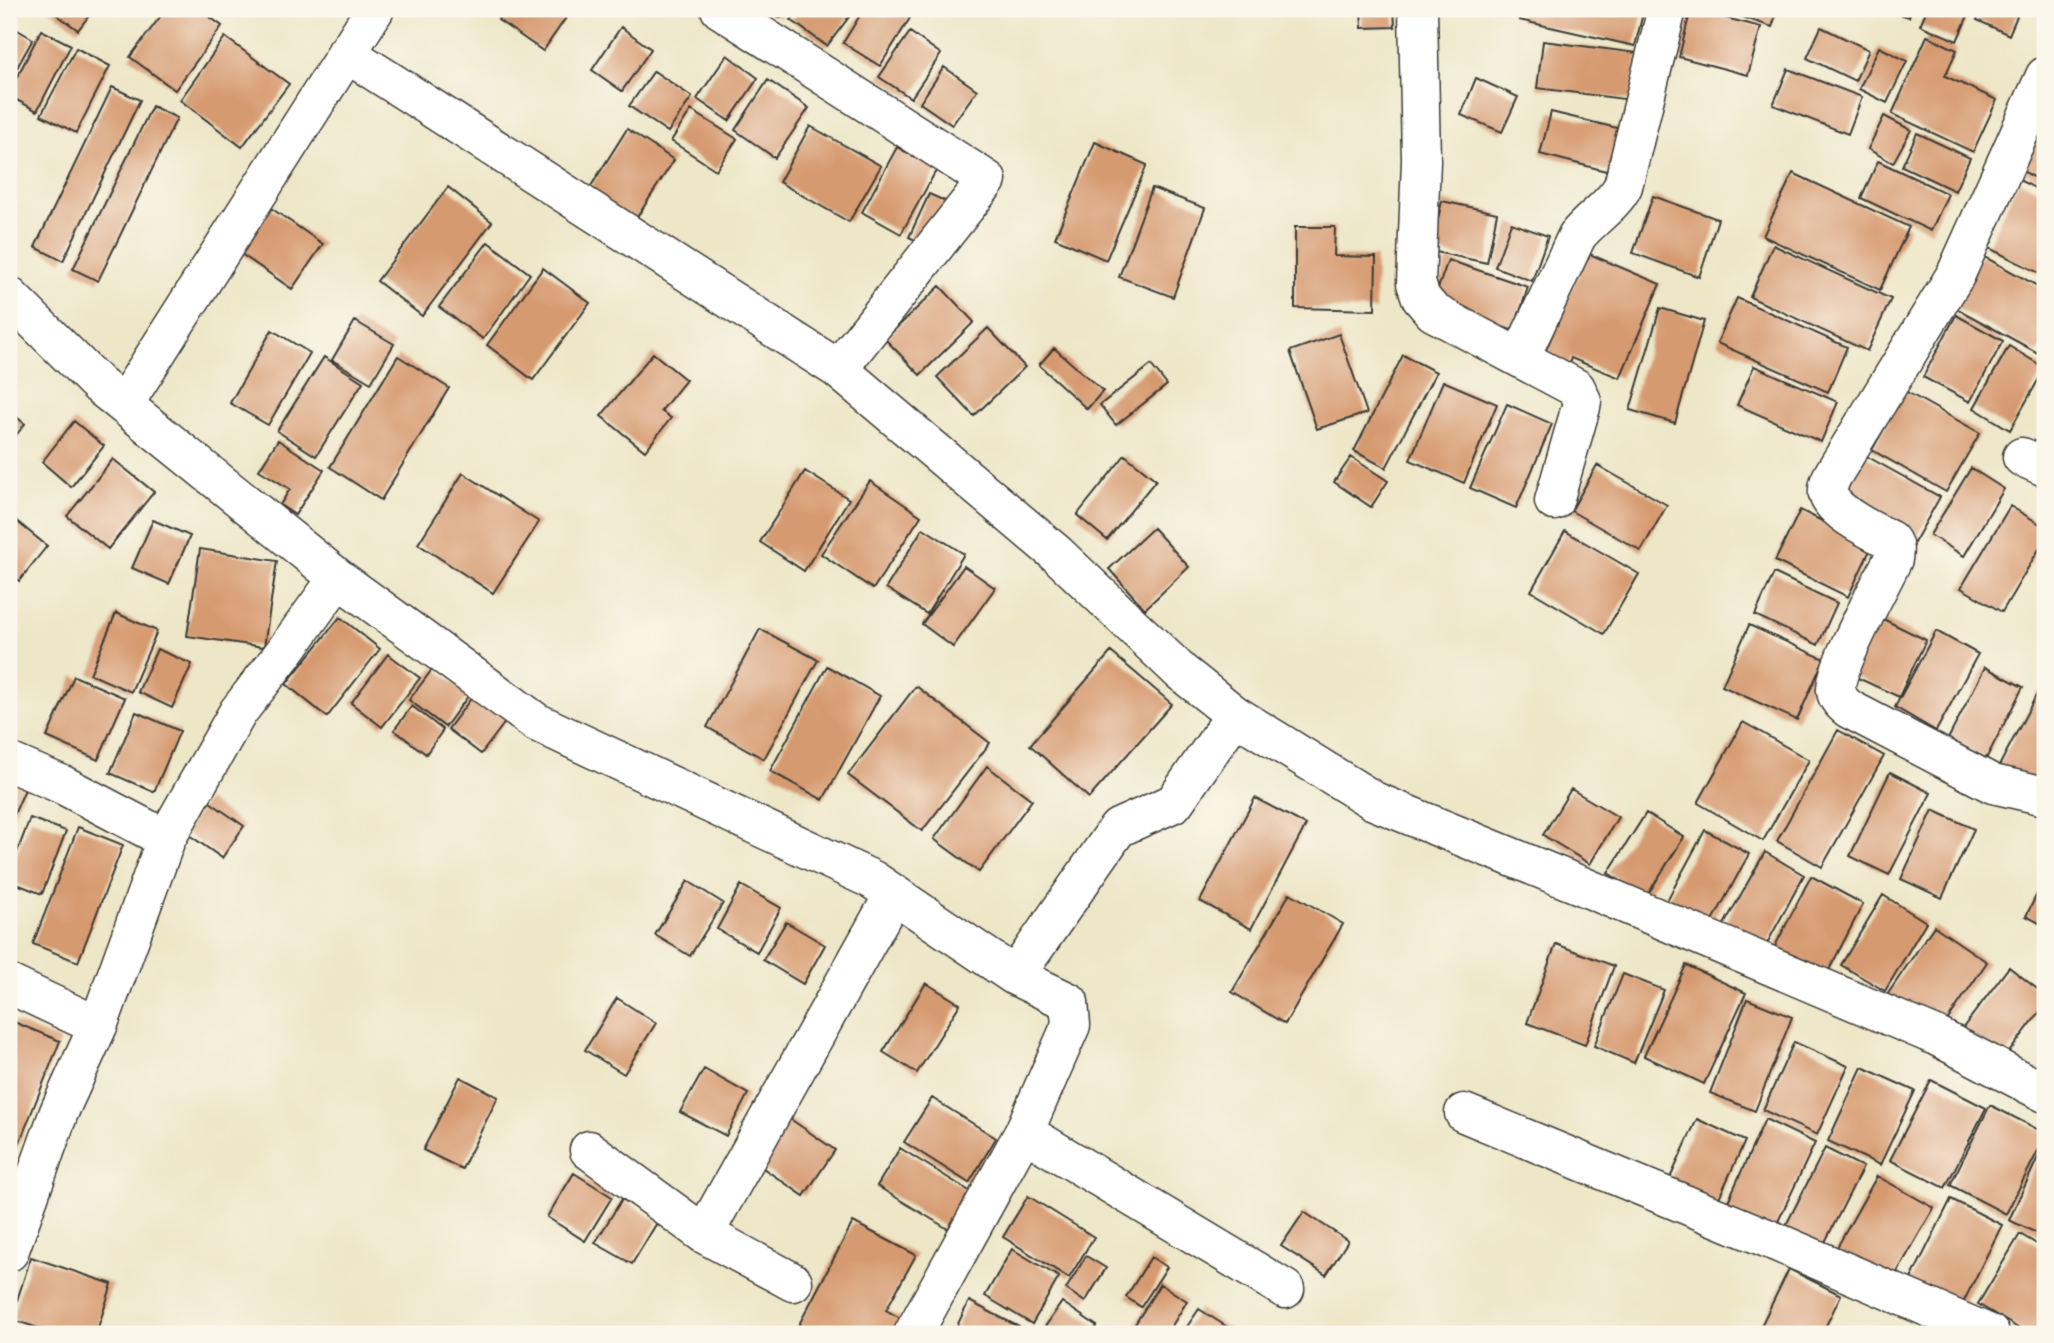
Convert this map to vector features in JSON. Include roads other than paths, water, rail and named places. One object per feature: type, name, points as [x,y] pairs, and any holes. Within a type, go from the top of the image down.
[{"type":"street","points":[[124,404],[374,9]]},
{"type":"street","points":[[720,9],[987,180],[838,369]]},
{"type":"street","points":[[1418,9],[1420,161],[1416,283],[1420,298],[1433,312],[1576,388],[1582,401],[1553,500]]},
{"type":"street","points":[[1520,358],[1577,236],[1619,194],[1623,186],[1667,9]]},
{"type":"street","points":[[346,53],[838,369],[1057,554],[1181,673],[1236,715],[1374,801],[1936,1036],[2045,1093]]},
{"type":"street","points":[[2045,76],[1956,274],[1834,472],[1828,493],[1839,510],[1894,544],[1893,559],[1842,662],[1836,690],[1841,703],[1993,784],[2045,796]]},
{"type":"street","points":[[9,296],[99,385],[338,578],[536,722],[873,880],[1015,976],[1069,1002],[1071,1025],[1024,1132],[920,1332]]},
{"type":"street","points":[[9,1252],[18,1195],[97,1026],[166,839],[238,712],[338,578]]},
{"type":"street","points":[[1015,976],[1118,828],[1174,803],[1236,715]]},
{"type":"street","points":[[9,762],[63,785],[166,839]]},
{"type":"street","points":[[704,1234],[894,894]]},
{"type":"street","points":[[9,984],[97,1026]]},
{"type":"street","points":[[1464,1113],[1990,1334]]},
{"type":"street","points":[[1024,1132],[1285,1289]]},
{"type":"street","points":[[589,1150],[704,1234],[793,1282]]}]
